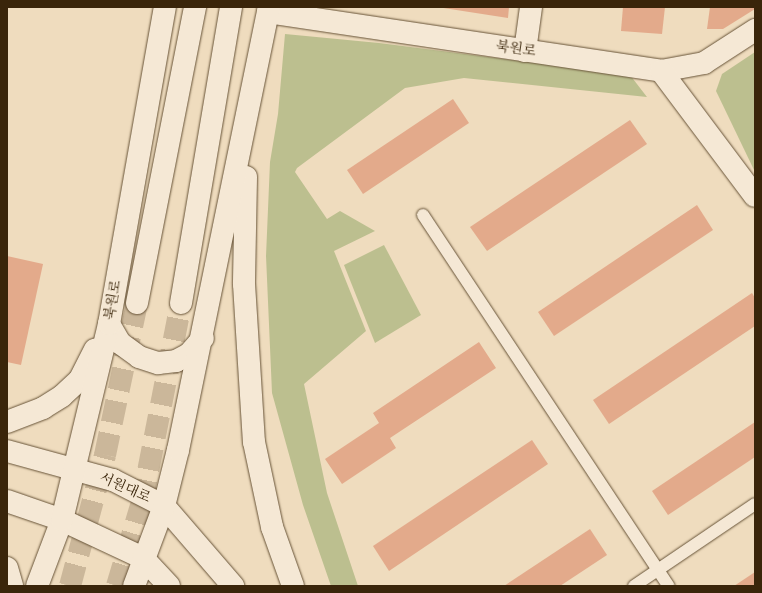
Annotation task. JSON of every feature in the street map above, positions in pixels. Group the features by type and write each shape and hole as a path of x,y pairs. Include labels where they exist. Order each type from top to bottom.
{"street":[{"name":"북원로","path":"37,586 62,520 109,324 165,7"},
{"name":"북원로","path":"137,303 195,7"},
{"path":"182,303 231,7"},
{"path":"526,50 531,7"},
{"name":"북원로","path":"134,586 143,558 164,506 203,338 269,10 661,71 704,63 755,30"},
{"path":"661,71 755,196"},
{"path":"248,120 244,284 254,442 272,527 293,586"},
{"path":"109,324 120,342 139,357 158,363 176,361 189,354 203,338"},
{"path":"7,422 50,404 80,379 109,324"},
{"name":"서원대로","path":"7,451 74,468 113,480 164,506 233,586"},
{"path":"7,501 62,520 143,558 169,586"},
{"path":"7,568 12,586"}],"lane":[{"path":"424,215 669,586"},
{"path":"634,586 755,504"}],"green space":[{"path":"285,34 379,43 630,75 647,97 464,78 405,88 297,168 295,172 327,219 340,211 375,231 334,251 366,331 304,384 327,493 358,586 331,586 303,505 272,393 266,256 270,162 278,114"},
{"path":"755,52 755,172 716,91 722,74"},
{"path":"384,245 421,315 375,343 344,265"}],"building":[{"path":"437,7 509,7 508,18"},
{"path":"623,7 665,7 662,34 621,31"},
{"path":"710,7 755,7 755,9 723,29 707,29"},
{"path":"453,99 469,123 363,194 347,170"},
{"path":"630,120 647,144 487,251 470,227"},
{"path":"697,205 713,230 554,336 538,312"},
{"path":"7,256 43,264 21,365 7,362"},
{"path":"752,293 755,298 755,326 609,424 593,400"},
{"path":"479,342 496,368 390,438 396,448 342,484 325,459 379,423 373,413"},
{"path":"755,422 755,457 668,515 652,491"},
{"path":"532,440 548,464 389,571 373,546"},
{"path":"590,529 607,555 560,586 504,586"},
{"path":"755,572 755,586 734,586"}],"tunnel":[{"path":"70,586 105,455 137,303"},
{"path":"117,586 142,502 181,303"}]}
